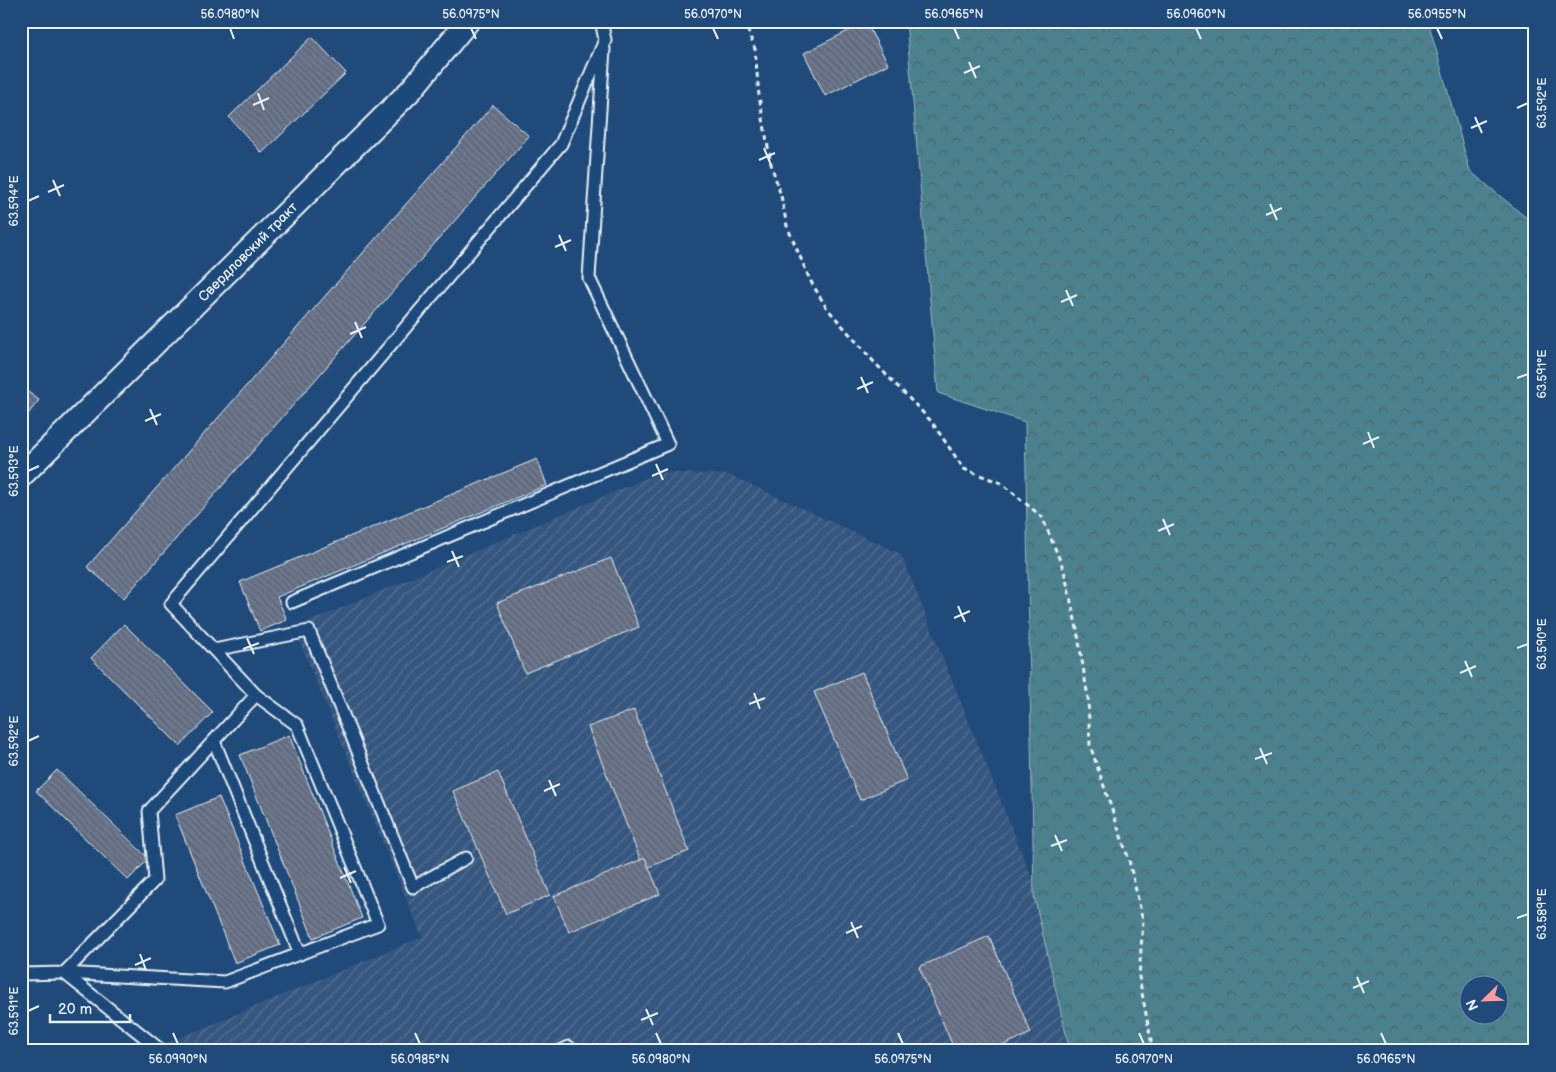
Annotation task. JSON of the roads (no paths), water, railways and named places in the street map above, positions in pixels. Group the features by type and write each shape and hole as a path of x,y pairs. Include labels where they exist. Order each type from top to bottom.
{"street":[{"name":"Свердловский тракт","path":"21,476 411,90 468,21"}],"lane":[{"path":"292,602 668,444 589,278 605,40 601,21"},
{"path":"21,974 64,973 225,982 378,924 297,726 256,695 172,604 561,144 605,40"},
{"path":"214,650 309,631 413,887 466,858"},
{"path":"64,973 155,880 149,811 256,695"},
{"path":"214,741 300,954"},
{"path":"64,973 162,1051"},
{"path":"561,1051 569,1047 570,1051"}]}
